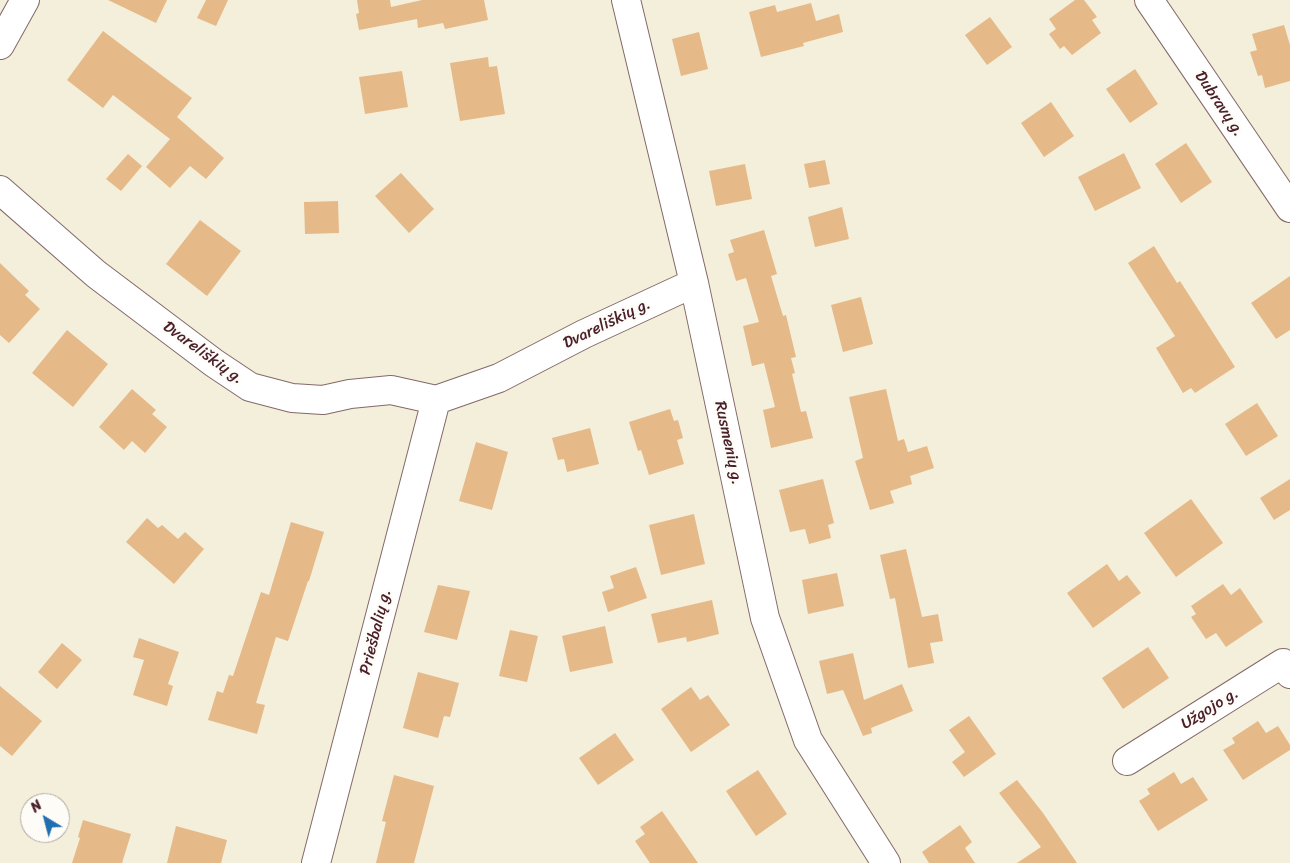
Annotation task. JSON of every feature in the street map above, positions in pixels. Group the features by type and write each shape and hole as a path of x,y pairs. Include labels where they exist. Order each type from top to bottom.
{"street":[{"path":"0,45 25,0"},
{"name":"Rusmenių g.","path":"626,0 694,283 765,618 808,740 886,863"},
{"name":"Dubravų g.","path":"1149,0 1290,208"},
{"name":"Dvareliškių g.","path":"0,190 96,274 214,364 250,387 292,398 322,400 350,394 391,390 436,400 499,378 584,334 694,283"},
{"name":"Priešbalių g.","path":"316,863 436,400"},
{"name":"Užgojo g.","path":"1127,761 1283,663 1290,674"}],"building":[{"path":"108,0 167,0 156,23"},
{"path":"206,0 228,0 216,26 197,18"},
{"path":"357,0 390,0 391,7 422,0 484,0 488,20 445,29 443,23 418,28 417,19 359,30 356,14 359,13"},
{"path":"1075,0 1084,0 1097,17 1092,20 1101,33 1072,55 1064,46 1060,49 1049,34 1056,29 1049,19"},
{"path":"811,3 816,21 839,14 843,32 803,43 804,46 761,57 749,12 775,5 777,12"},
{"path":"990,17 1012,47 987,65 965,35"},
{"path":"1284,25 1290,45 1290,81 1265,88 1262,75 1258,76 1250,52 1257,50 1252,34"},
{"path":"103,31 192,98 177,117 224,158 206,179 190,166 170,188 146,167 170,139 113,95 103,108 67,80"},
{"path":"699,32 708,69 681,76 672,39"},
{"path":"488,57 489,67 497,66 505,114 460,121 450,63"},
{"path":"1135,69 1158,104 1130,123 1106,89"},
{"path":"402,71 408,107 365,114 359,77"},
{"path":"1051,102 1074,136 1044,157 1021,123"},
{"path":"1186,143 1212,182 1181,203 1155,164"},
{"path":"1124,153 1141,188 1095,211 1078,177"},
{"path":"128,154 142,166 121,191 106,179"},
{"path":"825,160 830,184 809,188 804,164"},
{"path":"745,164 752,199 716,206 709,171"},
{"path":"401,173 434,209 409,233 375,196"},
{"path":"338,201 339,233 305,234 304,202"},
{"path":"842,207 849,239 815,247 808,217"},
{"path":"200,220 241,251 207,296 166,264"},
{"path":"764,230 777,274 771,276 783,316 786,315 796,357 791,358 795,373 792,374 801,412 806,411 813,438 771,448 763,410 775,407 764,363 752,366 743,326 759,322 746,278 736,281 728,254 734,252 730,240"},
{"path":"1154,246 1177,283 1180,281 1235,367 1195,393 1191,388 1183,393 1156,348 1175,336 1128,263"},
{"path":"0,263 29,291 25,295 40,309 9,343 0,335"},
{"path":"1290,276 1290,330 1276,339 1251,303"},
{"path":"861,297 873,344 843,352 831,305"},
{"path":"67,330 108,364 73,407 32,373"},
{"path":"132,389 156,410 152,414 167,427 145,453 132,441 124,450 99,427"},
{"path":"886,389 898,441 904,439 908,452 927,446 934,468 910,476 912,484 890,491 894,503 870,510 855,461 863,458 849,397"},
{"path":"1257,403 1278,436 1246,456 1225,424"},
{"path":"670,409 674,421 678,420 683,438 677,440 684,464 649,475 641,450 638,451 629,422"},
{"path":"590,428 599,464 567,472 564,459 558,460 552,438"},
{"path":"476,442 508,452 492,510 459,501"},
{"path":"823,479 834,523 828,525 831,538 809,544 805,529 790,532 779,490"},
{"path":"1290,479 1290,510 1274,520 1260,498"},
{"path":"1191,499 1223,543 1176,577 1144,533"},
{"path":"694,514 705,564 661,575 649,525"},
{"path":"147,518 158,528 162,525 178,539 185,532 204,549 174,584 126,542"},
{"path":"291,522 324,532 288,641 276,637 256,703 265,705 257,734 208,720 217,691 223,693 229,675 233,676 261,592 269,595"},
{"path":"906,549 922,617 938,614 943,641 930,643 934,663 908,668 895,598 890,599 880,555"},
{"path":"1107,564 1119,581 1127,575 1141,593 1093,628 1067,593"},
{"path":"636,567 647,598 608,612 602,592 614,588 610,576"},
{"path":"837,573 844,606 808,614 802,580"},
{"path":"1223,584 1231,595 1240,588 1263,622 1226,647 1216,633 1206,639 1191,617 1196,614 1191,606"},
{"path":"438,585 470,591 457,640 424,632"},
{"path":"712,600 719,634 687,642 686,637 658,643 651,614"},
{"path":"605,626 613,663 570,672 562,636"},
{"path":"510,630 538,636 527,682 499,676"},
{"path":"139,638 179,652 168,684 173,686 167,706 133,695 144,660 133,657"},
{"path":"62,643 82,660 57,689 38,672"},
{"path":"1148,647 1169,678 1123,709 1102,678"},
{"path":"853,653 864,700 902,684 913,711 871,728 872,733 863,736 843,690 827,694 819,661"},
{"path":"418,672 459,683 450,717 444,716 438,738 403,728"},
{"path":"0,686 42,721 12,756 0,746"},
{"path":"691,687 700,700 708,695 730,725 691,752 661,709"},
{"path":"969,716 996,754 964,777 952,762 965,752 949,730"},
{"path":"1258,721 1266,733 1278,726 1290,745 1290,750 1243,780 1223,750 1235,743 1232,738"},
{"path":"615,733 634,760 598,785 579,758"},
{"path":"758,770 787,814 756,836 726,791"},
{"path":"1174,772 1181,784 1193,777 1208,800 1158,831 1139,801 1150,794 1147,789"},
{"path":"394,775 434,786 414,863 376,863 386,822 382,821"},
{"path":"1017,780 1043,813 1077,863 1017,863 1041,847 999,793"},
{"path":"662,811 698,863 650,863 635,841 645,834 640,827"},
{"path":"83,820 131,834 122,863 72,863 80,838 78,837"},
{"path":"960,825 972,842 965,848 975,863 929,863 922,852"},
{"path":"176,826 227,840 221,863 167,863"}]}
